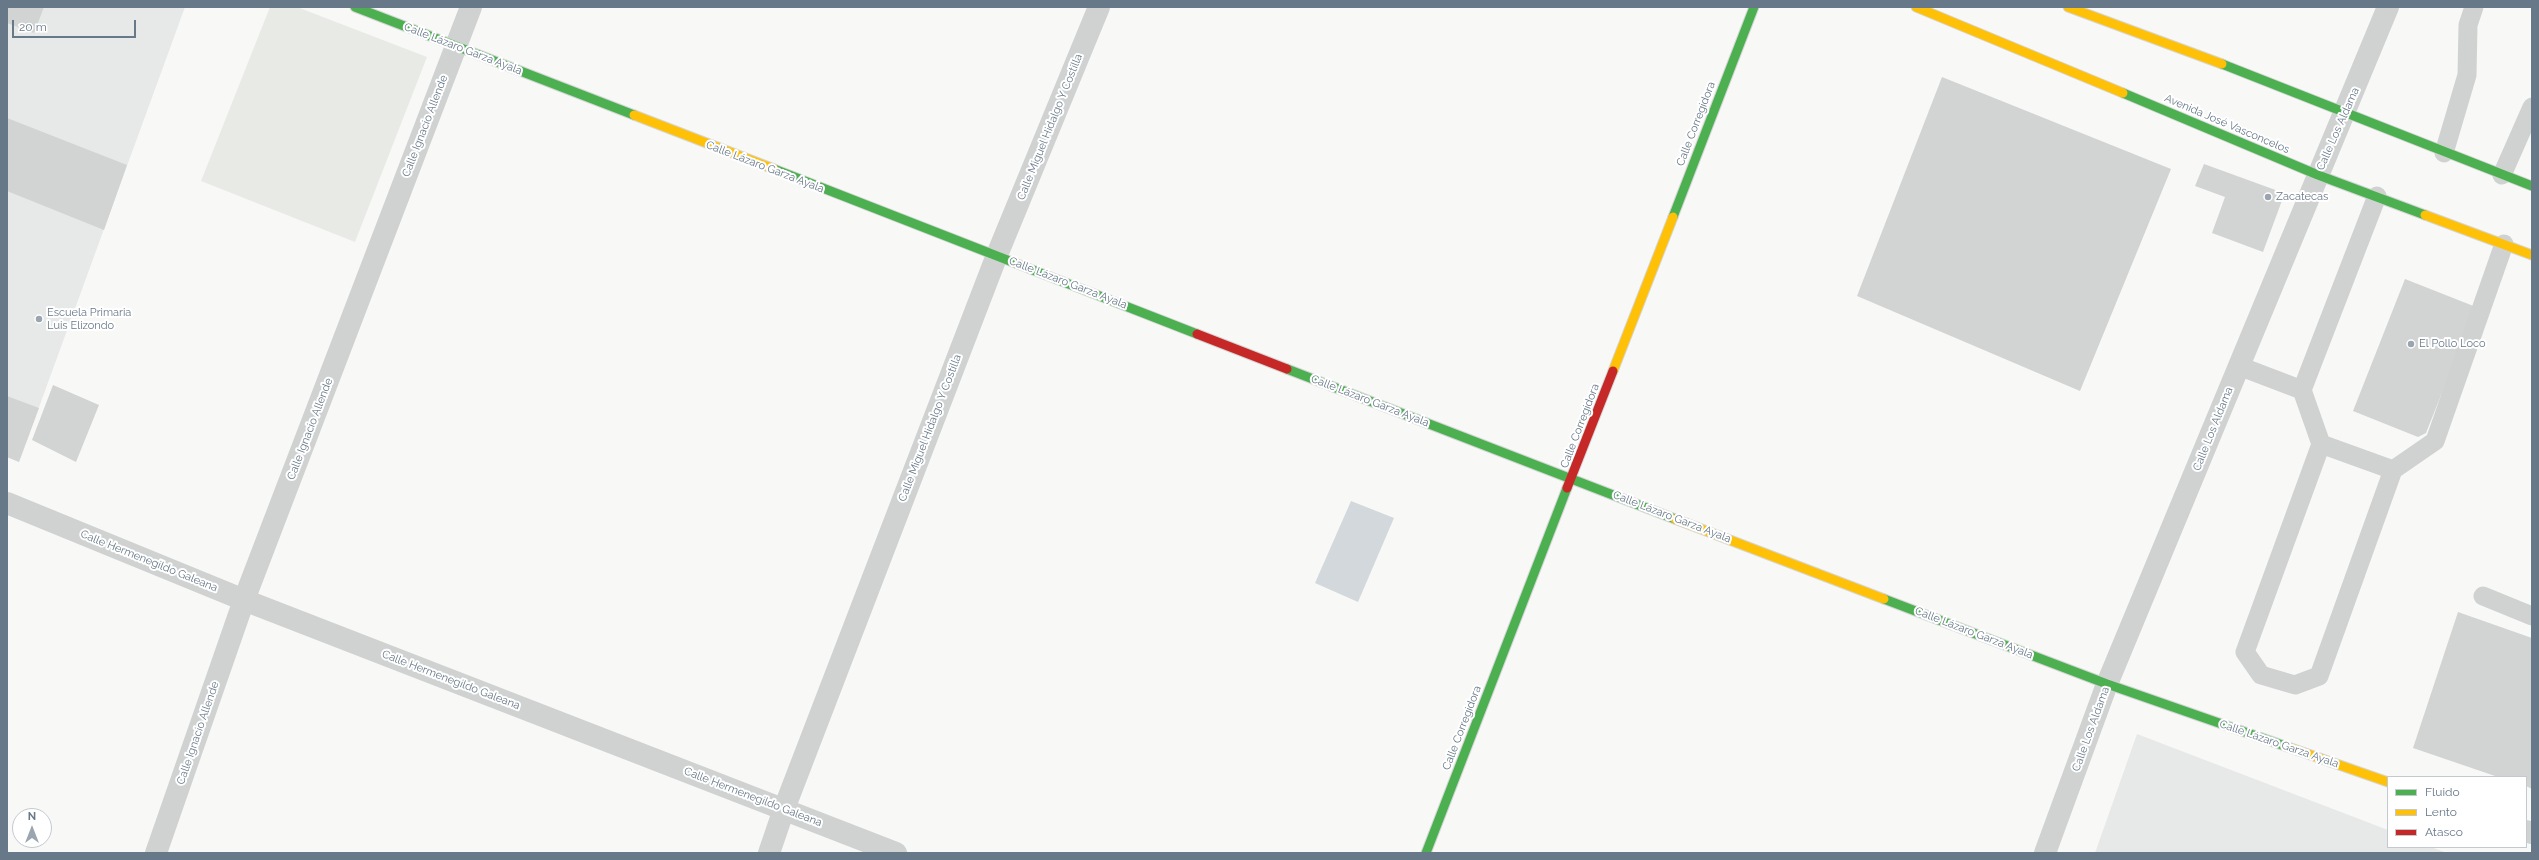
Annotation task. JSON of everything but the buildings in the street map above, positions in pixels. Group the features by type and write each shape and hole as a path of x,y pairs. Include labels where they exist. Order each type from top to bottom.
{"street":[{"name":"Calle Lázaro Garza Ayala","path":"355,7 1572,479 2108,684 2387,782"},
{"name":"Calle Ignacio Allende","path":"156,853 244,600 471,7"},
{"name":"Calle Miguel Hidalgo Y Costilla","path":"769,853 784,809 997,255 1099,7"},
{"name":"Calle Corregidora","path":"1426,853 1754,7"},
{"name":"Avenida José Vasconcelos","path":"1916,7 2318,175 2378,196 2532,255"},
{"path":"2068,7 2346,112 2444,153 2532,186"},
{"name":"Calle Los Aldama","path":"2045,853 2108,684 2318,175 2346,112 2388,7"},
{"name":"Calle Hermenegildo Galeana","path":"7,502 244,600 896,853"}],"lane":[{"path":"2444,153 2468,74 2468,25 2474,7"},
{"path":"2502,174 2532,107"},
{"path":"2378,196 2302,390 2321,444 2245,652 2261,674 2295,686 2318,676 2393,470 2435,441 2504,244"},
{"path":"2239,366 2302,390"},
{"path":"2321,444 2393,470"},
{"path":"2483,596 2532,616"}],"shaded area":[{"name":"Escuela Primaria Luis Elizondo","path":"7,7 185,7 19,462 7,457"},
{"path":"270,7 297,7 427,57 355,242 201,181"},
{"path":"1351,501 1394,518 1358,602 1315,583"},
{"path":"2137,734 2387,830 2387,848 2434,848 2447,853 2095,853"}],"traffic: fast":[{"path":"355,7 634,115"},
{"path":"1673,217 1754,7"},
{"path":"2222,64 2532,186"},
{"path":"2123,93 2318,175 2425,215"},
{"path":"774,169 1197,334"},
{"path":"1287,369 1675,519"},
{"path":"1426,853 1567,488"},
{"path":"1884,599 2107,684 2285,746"}],"traffic: slow":[{"path":"1916,7 2123,93"},
{"path":"2068,7 2222,64"},
{"path":"634,115 774,169"},
{"path":"2425,215 2532,255"},
{"path":"1613,371 1673,217"},
{"path":"1675,519 1884,599"},
{"path":"2285,746 2387,782"}],"traffic: jam":[{"path":"1197,334 1287,369"},
{"path":"1567,488 1613,371"}],"place":[{"name":"Zacatecas","path":"2268,197"},
{"name":"Escuela Primaria Luis Elizondo","path":"39,319"},
{"name":"El Pollo Loco","path":"2411,344"}]}
